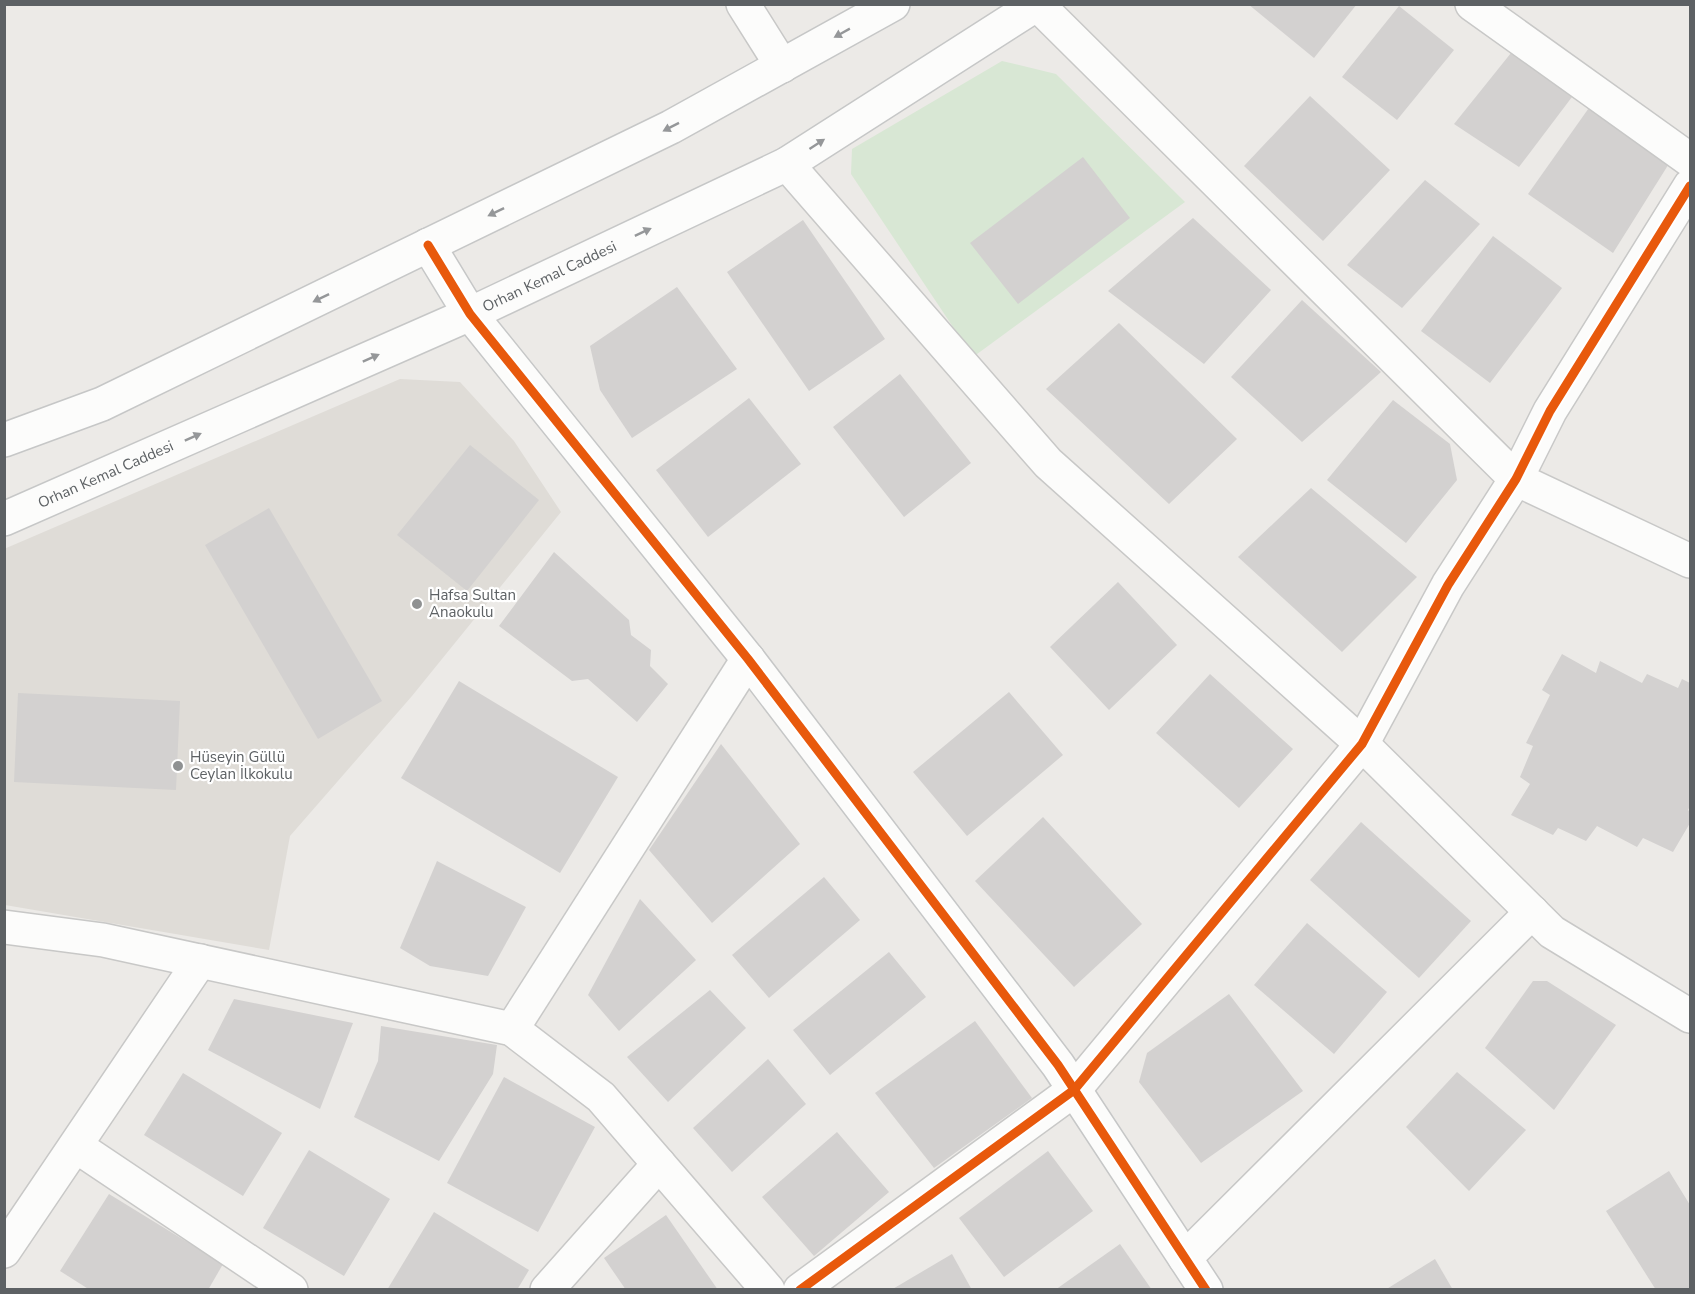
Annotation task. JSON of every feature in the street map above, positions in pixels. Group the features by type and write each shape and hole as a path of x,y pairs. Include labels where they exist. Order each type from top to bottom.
{"street":[{"path":"743,4 782,66"},
{"path":"4,440 102,404 671,127 893,4"},
{"path":"1037,4 1516,479 1690,561"},
{"name":"Orhan Kemal Caddesi","path":"4,519 470,314 787,164 1037,4"},
{"path":"1472,4 1690,160"},
{"path":"787,164 1048,463 1362,744 1552,932 1690,1016"},
{"path":"800,1290 1074,1090 1362,744 1448,585 1516,479 1550,411 1690,186"},
{"path":"428,245 470,314 748,659 1074,1090 1206,1290"},
{"path":"512,1029 748,659"},
{"path":"1185,1258 1532,912"},
{"path":"4,927 103,940 512,1029 601,1097 768,1290"},
{"path":"4,1251 200,961"},
{"path":"76,1146 291,1290"},
{"path":"547,1290 659,1164"}],"shaded area":[{"name":"Hüseyin Güllü Ceylan İlkokulu","path":"400,379 460,382 514,441 561,512 412,696 290,836 269,950 5,905 4,549"}],"green space":[{"path":"1002,61 1056,74 1185,202 973,357 851,174 852,149"}],"building":[{"path":"1248,4 1357,4 1314,58"},
{"path":"1399,6 1454,50 1397,120 1342,77"},
{"path":"1515,48 1575,93 1519,167 1454,124"},
{"path":"1310,96 1390,170 1323,241 1244,166"},
{"path":"1591,105 1670,162 1613,253 1528,194"},
{"path":"1083,157 1130,218 1018,304 970,243"},
{"path":"1425,180 1480,224 1402,308 1347,265"},
{"path":"1193,218 1271,290 1204,364 1108,291"},
{"path":"803,220 885,339 809,391 727,272"},
{"path":"1493,236 1562,288 1490,383 1421,331"},
{"path":"677,287 737,369 632,438 600,390 590,346"},
{"path":"1302,300 1381,372 1302,442 1231,377"},
{"path":"1119,323 1237,439 1169,504 1046,389"},
{"path":"900,374 971,463 904,517 833,427"},
{"path":"749,398 801,464 708,537 656,470"},
{"path":"1393,400 1450,444 1457,480 1406,543 1327,480"},
{"path":"470,445 539,500 467,591 397,535"},
{"path":"1311,488 1417,577 1342,652 1238,557"},
{"path":"269,508 382,701 318,739 205,545"},
{"path":"554,552 629,620 631,635 651,650 650,666 668,684 637,722 588,679 572,681 499,626"},
{"path":"1118,582 1177,645 1109,710 1050,647"},
{"path":"1562,654 1596,673 1600,661 1642,683 1647,674 1678,688 1682,679 1690,683 1690,806 1688,810 1690,823 1673,852 1643,838 1637,847 1597,826 1586,841 1558,828 1553,835 1511,815 1530,784 1520,777 1533,746 1526,743 1550,695 1542,690"},
{"path":"1210,674 1293,749 1239,808 1156,733"},
{"path":"459,681 618,777 560,873 401,778"},
{"path":"1009,692 1063,755 967,836 913,772"},
{"path":"18,693 180,701 176,790 14,782"},
{"path":"721,744 800,844 712,923 649,850"},
{"path":"1043,817 1142,924 1074,987 975,881"},
{"path":"1361,822 1471,921 1419,978 1310,880"},
{"path":"437,861 526,907 488,976 430,966 400,948"},
{"path":"824,877 860,920 769,998 732,955"},
{"path":"640,899 696,960 619,1031 588,995"},
{"path":"1307,923 1387,992 1334,1054 1254,985"},
{"path":"889,952 926,997 830,1075 793,1030"},
{"path":"1533,981 1547,981 1616,1025 1554,1110 1485,1048"},
{"path":"710,990 746,1028 668,1102 627,1057"},
{"path":"1229,994 1303,1091 1201,1163 1139,1082 1147,1053"},
{"path":"234,999 353,1023 320,1109 208,1050"},
{"path":"975,1021 1032,1098 934,1168 875,1093"},
{"path":"381,1026 497,1045 493,1074 439,1161 354,1117 378,1061"},
{"path":"768,1059 806,1104 732,1172 693,1128"},
{"path":"1457,1072 1526,1130 1469,1191 1406,1127"},
{"path":"183,1073 282,1133 243,1196 144,1135"},
{"path":"504,1077 595,1127 538,1232 447,1183"},
{"path":"837,1132 889,1192 814,1256 762,1197"},
{"path":"309,1150 390,1199 344,1276 263,1228"},
{"path":"1048,1151 1093,1211 1004,1277 959,1218"},
{"path":"1669,1171 1690,1205 1690,1290 1656,1290 1606,1211"},
{"path":"109,1194 223,1264 208,1290 90,1290 60,1271"},
{"path":"434,1212 529,1270 517,1290 387,1290"},
{"path":"666,1215 718,1290 626,1290 604,1258"},
{"path":"1120,1244 1152,1290 1055,1290"},
{"path":"952,1254 972,1290 891,1290"},
{"path":"1435,1259 1453,1290 1385,1290"}],"cycle path":[{"path":"800,1290 1074,1090 1362,744 1448,585 1516,479 1550,411 1690,186"},
{"path":"428,245 470,314 748,659 1058,1065 1206,1290"}],"place":[{"name":"Hafsa Sultan Anaokulu","path":"417,604"},
{"name":"Hüseyin Güllü Ceylan İlkokulu","path":"178,766"}]}
